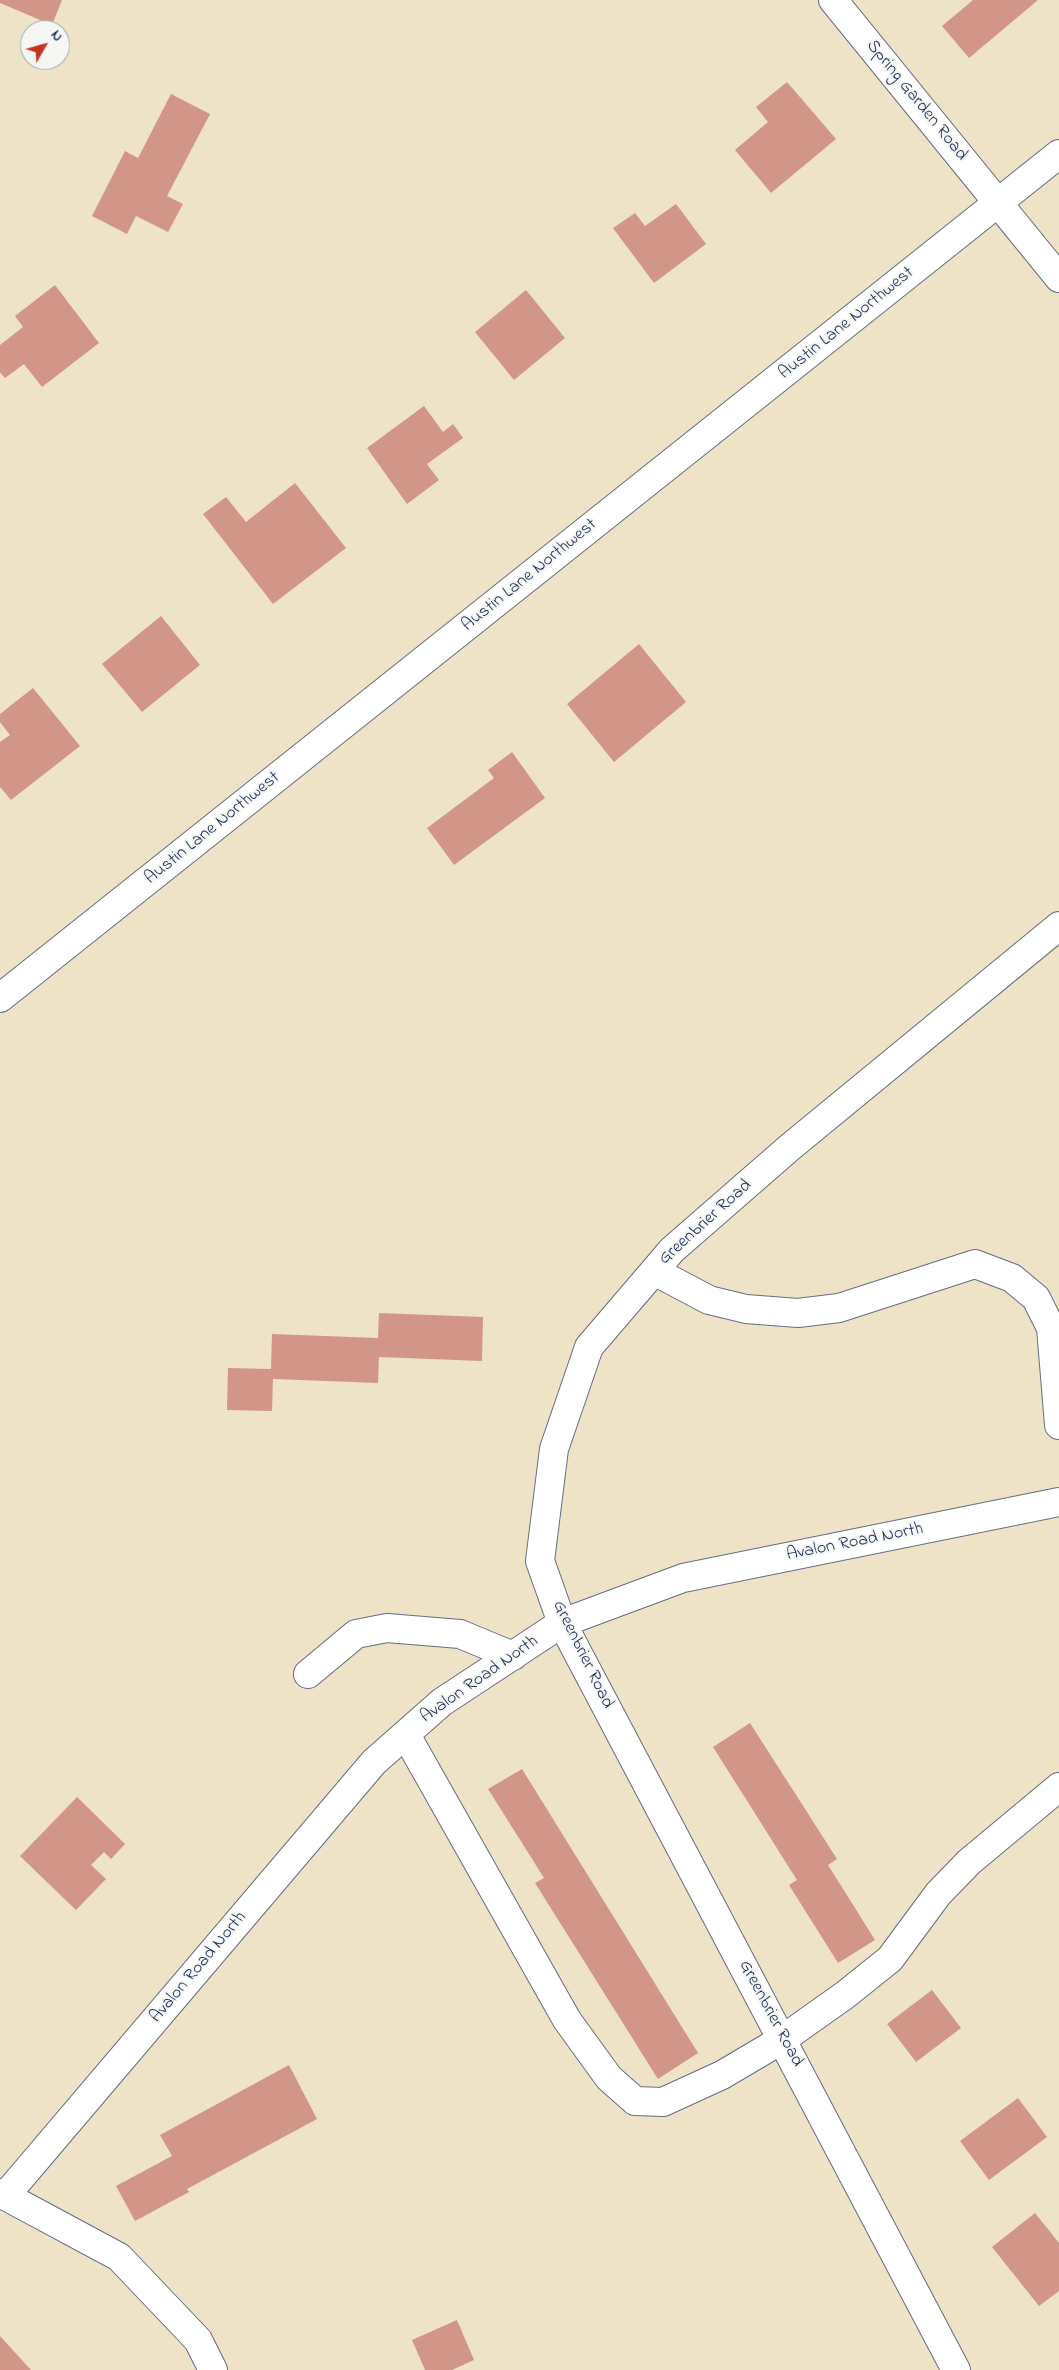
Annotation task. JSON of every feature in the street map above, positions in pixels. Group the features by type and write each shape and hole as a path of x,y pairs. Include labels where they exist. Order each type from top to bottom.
{"street":[{"name":"Spring Garden Road","path":"833,0 1000,202 1059,278"},
{"name":"Austin Lane Northwest","path":"0,998 1059,154"},
{"name":"Greenbrier Road","path":"956,2370 562,1623 540,1561 554,1450 589,1347 672,1250 789,1148 1059,926"},
{"path":"654,1271 709,1300 746,1309 798,1313 839,1308 975,1264 1012,1278 1036,1298 1051,1328 1059,1425"},
{"name":"Avalon Road North","path":"3,2194 374,1762 442,1702 562,1623 683,1578 1059,1502"},
{"path":"308,1674 356,1634 387,1628 460,1634 513,1656"},
{"path":"406,1735 567,2020 609,2078 635,2101 662,2102 722,2075 783,2039 845,1995 890,1959 938,1894 969,1862 1059,1787"},
{"path":"3,2194 119,2257 198,2340 213,2370"}],"building":[{"path":"0,0 62,0 54,20 40,20 0,3"},
{"path":"973,0 1038,0 969,58 942,26"},
{"path":"787,82 836,139 771,193 735,150 768,122 756,107"},
{"path":"171,94 210,114 167,196 183,204 168,232 136,216 127,234 92,216 125,151 138,158"},
{"path":"676,204 706,244 654,283 613,228 635,213 645,226"},
{"path":"55,285 99,343 42,387 24,364 5,378 0,372 0,345 23,327 15,316"},
{"path":"526,290 565,338 514,380 475,332"},
{"path":"424,406 443,432 453,424 463,438 427,464 439,480 407,504 367,448"},
{"path":"295,483 346,548 273,604 203,514 226,497 246,522"},
{"path":"161,616 200,665 142,712 102,664"},
{"path":"639,644 686,702 614,762 567,704"},
{"path":"33,688 80,746 11,800 0,787 0,742 10,735 0,722 0,714"},
{"path":"512,752 545,798 454,865 427,828 494,778 488,770"},
{"path":"379,1313 483,1317 482,1361 379,1357 378,1383 273,1379 272,1411 227,1410 228,1368 271,1369 272,1334 378,1338"},
{"path":"750,1723 837,1859 828,1865 875,1940 838,1963 789,1885 797,1880 713,1747"},
{"path":"522,1769 698,2053 658,2079 535,1883 544,1878 488,1789"},
{"path":"77,1797 125,1844 111,1859 104,1852 91,1865 106,1879 76,1910 20,1856"},
{"path":"932,1990 961,2028 916,2062 887,2024"},
{"path":"289,2065 317,2119 187,2189 189,2192 135,2221 116,2186 172,2156 160,2135"},
{"path":"1018,2098 1047,2137 989,2180 960,2141"},
{"path":"1035,2213 1059,2243 1059,2291 1039,2306 992,2247"},
{"path":"457,2320 474,2360 452,2370 425,2370 412,2340"},
{"path":"0,2336 31,2370 0,2370"}]}
